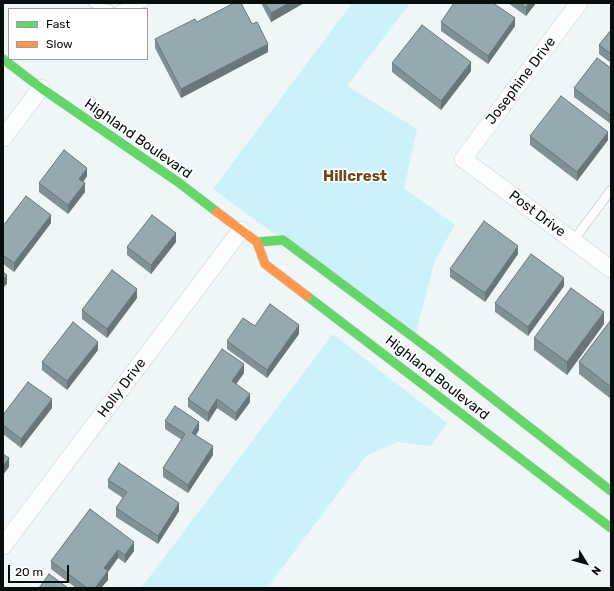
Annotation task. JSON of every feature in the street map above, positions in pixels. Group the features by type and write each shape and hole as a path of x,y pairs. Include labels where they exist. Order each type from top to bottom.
{"main road":[{"name":"Highland Boulevard","path":"3,59 41,88 178,182 257,242 265,264 611,528"},
{"name":"Highland Boulevard","path":"257,242 283,240 436,354 611,491"}],"street":[{"name":"Josephine Drive","path":"463,159 579,3"},
{"path":"3,138 41,88"},
{"name":"Post Drive","path":"463,159 611,269"},
{"name":"Holly Drive","path":"3,546 241,230"}],"lane":[{"path":"93,3 102,8"},
{"path":"124,8 144,3"},
{"path":"573,241 611,190"}],"shaded area":[{"path":"352,3 410,3 347,86 417,129 404,188 455,225 435,260 415,336 213,189"},
{"path":"333,334 447,423 431,446 397,442 366,456 267,588 141,588"}],"building":[{"path":"234,3 241,3 252,24 257,22 268,44 181,89 155,39 195,19 197,22"},
{"path":"265,3 289,3 271,13"},
{"path":"454,3 493,3 515,18 488,56 441,22"},
{"path":"520,3 529,3 526,8"},
{"path":"422,25 471,62 441,101 392,63"},
{"path":"611,30 611,54 599,45"},
{"path":"597,58 611,68 611,116 574,88"},
{"path":"561,96 608,132 577,172 530,136"},
{"path":"64,150 87,168 79,179 85,183 68,205 39,183"},
{"path":"26,196 51,215 14,263 3,255 3,226"},
{"path":"152,215 176,233 151,265 127,247"},
{"path":"484,221 518,246 485,293 450,269"},
{"path":"531,254 564,278 528,327 495,303"},
{"path":"112,270 137,289 107,329 82,310"},
{"path":"3,272 7,275 3,280"},
{"path":"571,288 604,312 567,362 534,338"},
{"path":"270,304 299,325 267,370 227,341 243,318 255,326"},
{"path":"611,320 611,387 579,362"},
{"path":"73,322 98,342 67,381 42,362"},
{"path":"222,349 244,364 232,381 250,394 236,413 217,399 208,413 188,399"},
{"path":"28,382 52,399 21,439 3,425 3,415"},
{"path":"175,406 199,422 192,433 213,446 188,485 163,468 185,434 165,421"},
{"path":"3,454 9,458 3,466"},
{"path":"119,463 179,503 158,536 116,508 127,492 108,480"},
{"path":"90,509 134,542 125,555 118,550 104,568 108,571 95,588 87,588 51,561"},
{"path":"49,574 68,588 39,588"}],"traffic: fast":[{"path":"3,59 41,88 178,182 217,212"},
{"path":"257,242 283,240 436,354 611,491"},
{"path":"307,296 611,528"}],"traffic: slow":[{"path":"217,212 257,242 265,264 307,296"}],"district":[{"name":"Hillcrest","path":"355,177"}]}
